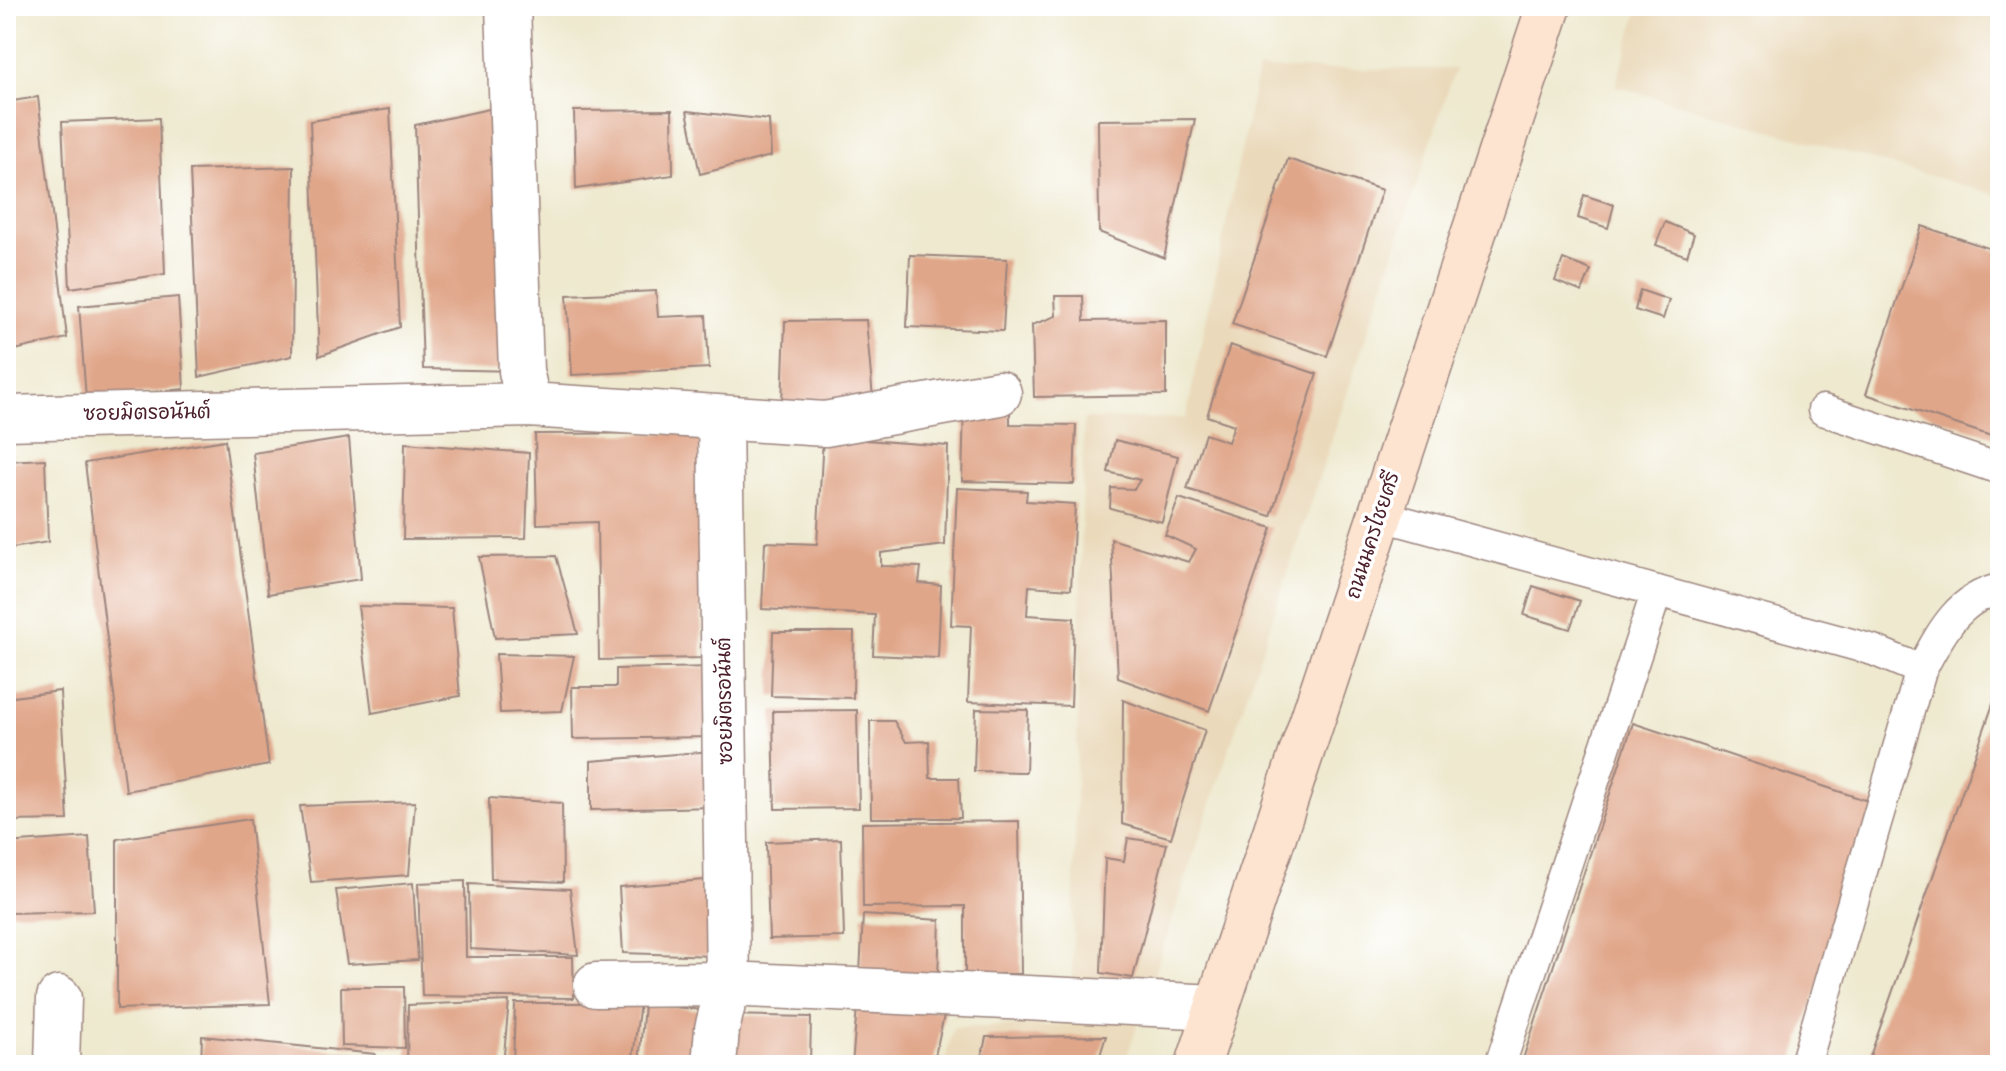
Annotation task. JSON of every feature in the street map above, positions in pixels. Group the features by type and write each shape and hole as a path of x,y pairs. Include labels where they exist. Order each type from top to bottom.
{"main road":[{"name":"ถนนนครไชยศรี","path":"1198,1065 1549,6"}],"street":[{"path":"508,6 521,371 529,405"},
{"name":"ซอยมิตรอนันต์","path":"6,418 529,405 825,424 999,393"},
{"name":"ซอยมิตรอนันต์","path":"714,1065 717,1029 728,984 720,418"},
{"path":"596,985 728,984 1217,1007"},
{"path":"57,1065 59,998"}],"lane":[{"path":"1823,410 2000,469"},
{"path":"1379,515 1873,650 1921,670"},
{"path":"1805,1065 1921,670 1949,618 1986,592 2000,589"},
{"path":"1500,1065 1657,591"}],"shaded area":[{"path":"1640,6 2000,6 2000,196 1615,86"},
{"path":"1258,69 1455,69 1124,1065 944,1065 953,1028 1071,1025 1084,419 1186,418"}],"building":[{"path":"38,97 67,338 6,352 6,102"},
{"path":"512,104 521,371 423,369 415,125"},
{"path":"390,109 400,327 319,356 310,121"},
{"path":"672,110 673,175 576,189 574,111"},
{"path":"687,111 769,120 771,156 700,174"},
{"path":"159,118 165,274 70,288 62,122"},
{"path":"1195,119 1164,258 1099,232 1098,120"},
{"path":"1288,159 1382,190 1327,356 1232,324"},
{"path":"294,167 292,356 199,377 190,170"},
{"path":"1584,195 1614,205 1608,228 1578,218"},
{"path":"1665,222 1694,234 1687,256 1656,245"},
{"path":"1922,226 2000,252 2000,439 1866,394"},
{"path":"910,255 1007,259 1003,331 907,327"},
{"path":"1563,259 1591,270 1582,292 1555,281"},
{"path":"1640,290 1669,300 1663,319 1635,310"},
{"path":"656,291 658,317 706,315 709,368 572,375 567,295"},
{"path":"1055,296 1083,296 1084,321 1166,320 1166,395 1034,397 1032,325 1056,316"},
{"path":"178,297 184,389 86,399 79,306"},
{"path":"866,320 873,399 782,405 785,321"},
{"path":"1230,345 1317,374 1271,516 1187,489 1205,434 1228,442 1234,425 1207,416"},
{"path":"964,405 1010,405 1010,424 1076,425 1074,484 962,481"},
{"path":"700,433 702,658 599,660 597,522 537,524 535,434"},
{"path":"823,437 948,446 945,545 881,553 881,566 921,567 919,583 941,585 938,658 873,655 875,615 762,609 765,542 817,544"},
{"path":"349,438 361,579 268,594 253,453"},
{"path":"225,440 269,765 126,791 85,463"},
{"path":"1115,440 1178,456 1162,522 1110,508 1111,488 1134,489 1140,480 1108,472"},
{"path":"405,443 529,453 526,538 403,539"},
{"path":"45,459 48,542 6,549 6,461"},
{"path":"957,488 1027,491 1026,501 1075,504 1071,589 1029,586 1027,615 1074,618 1071,706 968,702 971,626 951,625"},
{"path":"1179,498 1272,528 1209,711 1118,678 1111,539 1189,562 1196,549 1165,535"},
{"path":"556,556 578,634 495,638 479,557"},
{"path":"1533,586 1580,601 1570,629 1524,615"},
{"path":"6,601 12,670 6,670"},
{"path":"358,606 452,608 460,696 372,713"},
{"path":"773,632 854,632 853,698 771,696"},
{"path":"496,654 574,656 562,711 500,713"},
{"path":"713,667 713,737 573,739 572,687 616,687 616,669"},
{"path":"2000,684 2000,1065 1867,1065"},
{"path":"60,691 68,820 6,821 6,698"},
{"path":"1123,700 1205,730 1171,838 1122,824"},
{"path":"976,709 1028,710 1026,772 974,771"},
{"path":"857,710 859,808 775,809 773,711"},
{"path":"870,721 894,721 906,742 929,741 930,778 959,778 961,818 871,818"},
{"path":"1633,723 1877,804 1792,1065 1521,1065"},
{"path":"712,751 714,807 591,810 591,761"},
{"path":"489,798 562,803 563,882 491,879"},
{"path":"415,802 409,875 311,882 300,806"},
{"path":"250,819 270,1004 117,1009 117,839"},
{"path":"1019,821 1021,974 965,974 965,906 863,907 862,823"},
{"path":"89,837 94,911 6,913 6,843"},
{"path":"1128,838 1167,844 1133,978 1101,973 1105,858 1124,861"},
{"path":"841,839 844,937 769,939 766,842"},
{"path":"717,879 716,956 623,953 619,887"},
{"path":"465,881 466,957 573,957 574,998 422,996 418,883"},
{"path":"413,883 418,960 347,964 336,890"},
{"path":"469,884 570,889 578,955 470,949"},
{"path":"863,915 940,920 938,978 860,973"},
{"path":"341,987 404,987 405,1048 342,1046"},
{"path":"509,1001 503,1065 407,1065 408,1005"},
{"path":"515,1003 640,1003 632,1065 513,1065"},
{"path":"644,1004 712,1011 705,1065 639,1065"},
{"path":"857,1007 945,1011 933,1065 852,1065"},
{"path":"725,1015 811,1017 810,1065 724,1065"},
{"path":"202,1036 375,1054 374,1065 201,1065"},
{"path":"1106,1036 1097,1065 980,1065 986,1037"}]}
